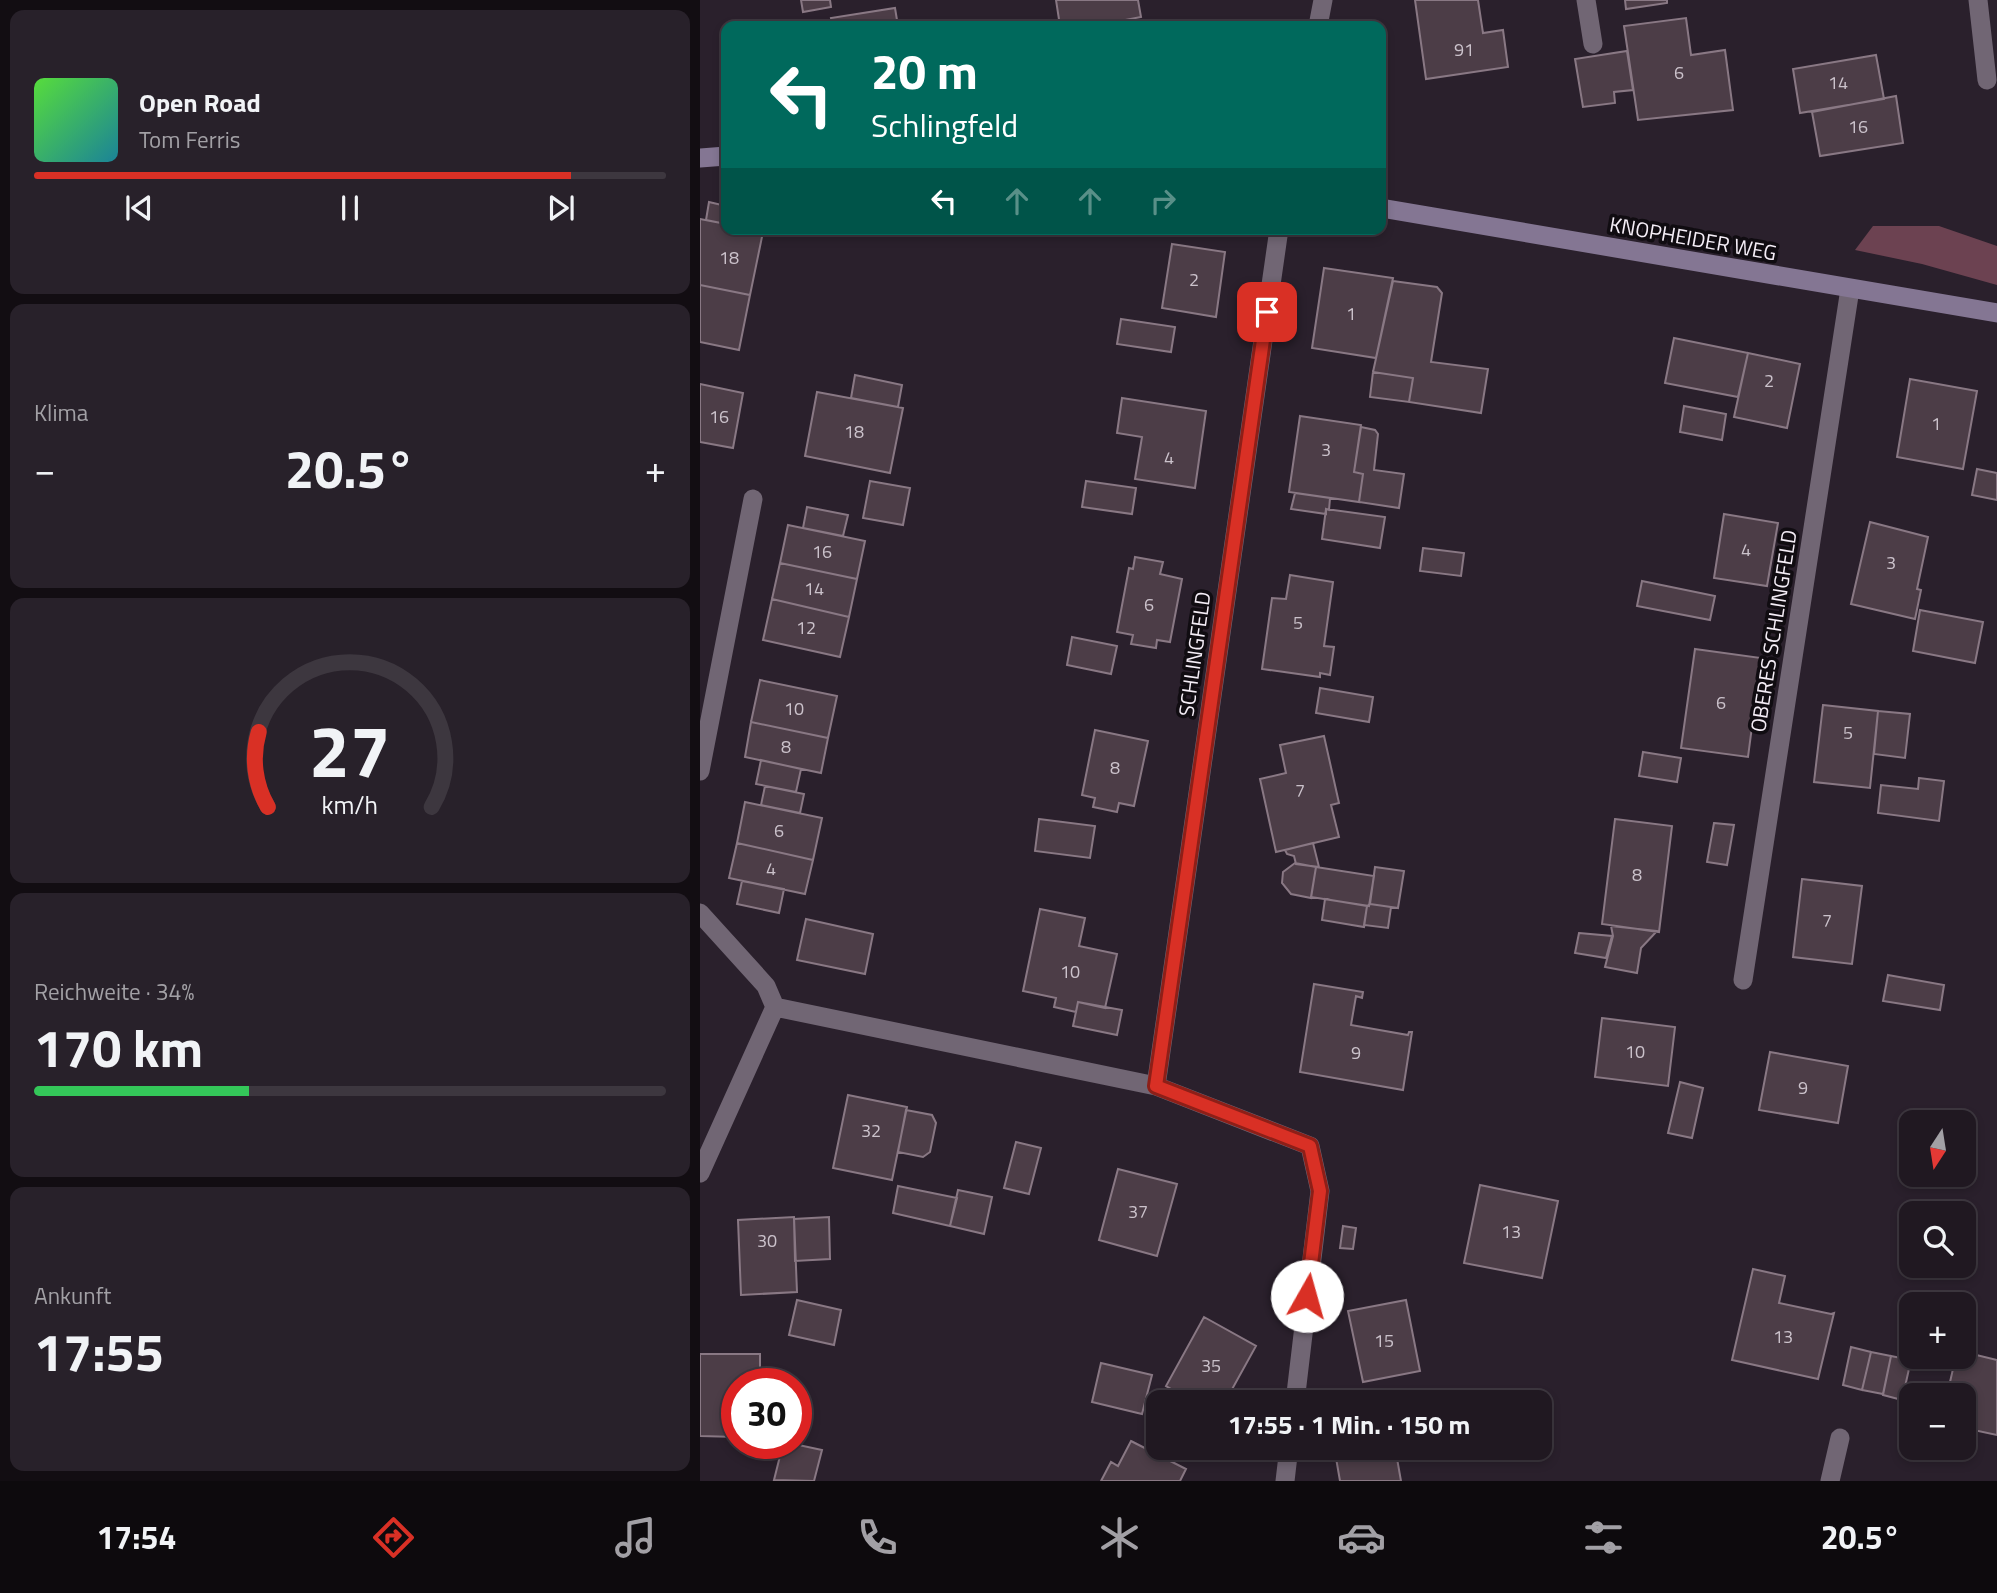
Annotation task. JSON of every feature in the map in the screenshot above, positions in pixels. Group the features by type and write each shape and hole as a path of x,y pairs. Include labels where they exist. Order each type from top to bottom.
{"main road":[{"path":"700,158 721,156"},
{"name":"KNOPHEIDER WEG","path":"1386,209 1997,313"}],"street":[{"path":"1319,21 1323,0"},
{"path":"1586,0 1593,44"},
{"path":"1978,0 1987,80"},
{"name":"SCHLINGFELD","path":"1156,1086 1278,235"},
{"name":"OBERES SCHLINGFELD","path":"1743,980 1850,289"},
{"path":"700,771 754,499"},
{"path":"700,913 766,986 775,1007 700,1173"},
{"path":"775,1007 1156,1086 1310,1146 1320,1191 1296,1390"},
{"path":"1830,1481 1840,1438"},
{"path":"1285,1481 1287,1460"}],"shaded area":[{"path":"1873,226 1939,226 1997,246 1997,285 1922,264 1855,250"}],"building":[{"path":"801,0 830,0 831,7 803,12"},
{"path":"1056,0 1138,0 1141,17 1120,21 1059,21"},
{"path":"1415,0 1478,0 1483,33 1503,30 1508,67 1426,79"},
{"path":"1625,0 1667,0 1667,3 1626,9"},
{"path":"895,8 897,21 832,21 831,18"},
{"path":"1686,18 1691,55 1725,50 1733,110 1638,120 1624,26"},
{"path":"1627,51 1633,90 1614,92 1615,103 1583,107 1575,59"},
{"path":"1876,55 1884,99 1800,113 1793,69"},
{"path":"1896,96 1903,143 1820,156 1812,112"},
{"path":"709,202 721,205 721,223 706,220"},
{"path":"700,219 721,223 721,235 762,235 750,295 700,285"},
{"path":"1172,244 1225,252 1216,317 1162,308"},
{"path":"1324,268 1393,278 1376,358 1312,348"},
{"path":"1393,281 1437,287 1442,293 1431,362 1488,369 1481,413 1409,402 1413,378 1373,372"},
{"path":"700,285 750,295 739,350 700,342"},
{"path":"1121,319 1175,327 1171,352 1117,344"},
{"path":"1674,338 1748,353 1738,397 1665,383"},
{"path":"1748,353 1800,364 1787,428 1734,417"},
{"path":"1373,372 1413,378 1409,402 1370,397"},
{"path":"855,375 902,385 898,407 851,398"},
{"path":"1910,379 1977,391 1963,469 1897,457"},
{"path":"700,384 743,393 733,448 700,442"},
{"path":"817,392 903,408 890,473 805,456"},
{"path":"1122,398 1206,411 1195,488 1135,479 1142,437 1117,433"},
{"path":"1684,406 1726,414 1722,440 1680,432"},
{"path":"1300,416 1361,425 1354,472 1363,474 1359,502 1289,492"},
{"path":"1361,427 1375,430 1378,434 1374,470 1404,474 1399,508 1359,502 1363,474 1354,472"},
{"path":"1977,469 1997,473 1997,500 1972,495"},
{"path":"870,481 910,488 903,525 863,518"},
{"path":"1086,481 1136,488 1132,514 1082,507"},
{"path":"1295,493 1330,498 1329,510 1326,509 1326,514 1291,509"},
{"path":"807,507 848,515 843,536 803,528"},
{"path":"1326,509 1385,517 1380,548 1322,539"},
{"path":"1724,514 1778,523 1767,586 1714,578"},
{"path":"1870,522 1928,537 1917,589 1921,590 1915,619 1851,604"},
{"path":"788,525 865,541 857,579 780,563"},
{"path":"1423,548 1464,553 1461,576 1420,571"},
{"path":"1135,557 1163,562 1160,574 1182,579 1170,642 1157,640 1156,648 1131,644 1133,635 1117,632 1129,568 1133,569"},
{"path":"780,563 857,579 849,617 772,599"},
{"path":"1290,575 1333,582 1324,646 1334,647 1330,675 1320,673 1320,677 1262,669 1272,598 1286,599"},
{"path":"1642,581 1715,596 1710,620 1637,606"},
{"path":"772,599 849,617 840,657 763,640"},
{"path":"1920,610 1983,622 1975,663 1913,651"},
{"path":"1072,637 1117,646 1111,674 1067,665"},
{"path":"1695,649 1761,658 1748,757 1681,748"},
{"path":"760,680 837,696 828,738 751,722"},
{"path":"1320,688 1373,697 1369,722 1316,713"},
{"path":"1823,705 1878,711 1870,788 1814,782"},
{"path":"1878,711 1910,714 1905,758 1874,754"},
{"path":"751,722 828,738 821,773 745,757"},
{"path":"1095,730 1148,741 1134,806 1119,803 1117,812 1093,807 1095,798 1082,795"},
{"path":"1324,736 1339,803 1331,805 1339,837 1276,852 1260,779 1286,773 1280,745"},
{"path":"1643,752 1681,758 1677,782 1639,776"},
{"path":"761,760 801,769 796,792 756,784"},
{"path":"1919,778 1944,781 1939,821 1878,813 1881,785 1918,789"},
{"path":"765,786 804,794 800,813 761,805"},
{"path":"745,802 822,818 813,860 737,843"},
{"path":"1039,819 1095,826 1090,858 1035,851"},
{"path":"1615,819 1672,826 1659,932 1602,924"},
{"path":"1714,823 1734,825 1727,865 1707,862"},
{"path":"737,843 813,860 805,894 729,878"},
{"path":"1313,843 1319,867 1296,864 1294,856 1287,854 1285,850"},
{"path":"1295,863 1316,867 1311,898 1291,894 1282,883 1283,872"},
{"path":"1316,867 1374,876 1369,906 1311,897"},
{"path":"1375,867 1404,871 1398,908 1370,904"},
{"path":"1802,879 1862,886 1852,964 1793,957"},
{"path":"742,881 784,889 779,913 737,904"},
{"path":"1325,899 1367,906 1364,927 1322,920"},
{"path":"1370,904 1391,907 1388,928 1364,925 1367,906"},
{"path":"1040,909 1085,918 1079,946 1117,954 1105,1008 1078,1002 1076,1012 1054,1007 1056,998 1023,991"},
{"path":"806,919 873,934 865,974 797,960"},
{"path":"1611,926 1657,931 1641,948 1637,973 1605,967 1613,936"},
{"path":"1579,933 1612,936 1606,958 1575,953"},
{"path":"1888,975 1944,985 1940,1010 1883,1001"},
{"path":"1314,984 1363,992 1362,998 1356,996 1351,1025 1408,1035 1412,1032 1403,1090 1300,1072"},
{"path":"1078,1002 1122,1010 1117,1035 1073,1026"},
{"path":"1602,1018 1675,1027 1668,1086 1595,1077"},
{"path":"1770,1052 1848,1066 1838,1123 1759,1110"},
{"path":"1680,1082 1703,1088 1692,1138 1668,1133"},
{"path":"848,1095 907,1107 892,1180 833,1168"},
{"path":"906,1110 932,1115 936,1123 930,1152 923,1157 898,1152"},
{"path":"1016,1142 1041,1148 1029,1194 1004,1188"},
{"path":"1118,1169 1177,1184 1157,1256 1099,1240"},
{"path":"1480,1185 1558,1201 1542,1278 1464,1263"},
{"path":"898,1186 957,1198 950,1226 893,1213"},
{"path":"958,1190 992,1197 984,1234 950,1226"},
{"path":"794,1217 797,1292 741,1295 738,1220"},
{"path":"829,1217 830,1259 795,1261 794,1219"},
{"path":"1343,1226 1356,1228 1353,1249 1340,1248"},
{"path":"1753,1269 1785,1276 1779,1303 1834,1313 1818,1379 1732,1360"},
{"path":"797,1300 841,1310 834,1345 789,1335"},
{"path":"1406,1300 1420,1371 1363,1382 1348,1311"},
{"path":"1204,1317 1256,1346 1232,1390 1173,1390 1166,1386"},
{"path":"1851,1347 1871,1352 1862,1390 1843,1385"},
{"path":"1871,1352 1891,1356 1883,1394 1862,1390"},
{"path":"700,1354 760,1354 760,1368 721,1368 721,1437 700,1436"},
{"path":"1976,1355 1997,1360 1997,1435 1976,1431 1976,1383 1950,1383 1953,1369 1976,1369"},
{"path":"1891,1356 1899,1358 1899,1369 1909,1369 1906,1383 1899,1383 1899,1399 1883,1395"},
{"path":"1101,1363 1152,1375 1142,1414 1092,1402"},
{"path":"1131,1441 1146,1449 1146,1460 1168,1460 1186,1469 1180,1481 1101,1481 1111,1462 1118,1466"},
{"path":"812,1448 822,1450 814,1481 774,1480 779,1459 812,1459"},
{"path":"1336,1460 1397,1460 1401,1481 1340,1481"}],"route":[{"path":"1267,312 1156,1086 1310,1146 1320,1191 1307,1296"}]}
